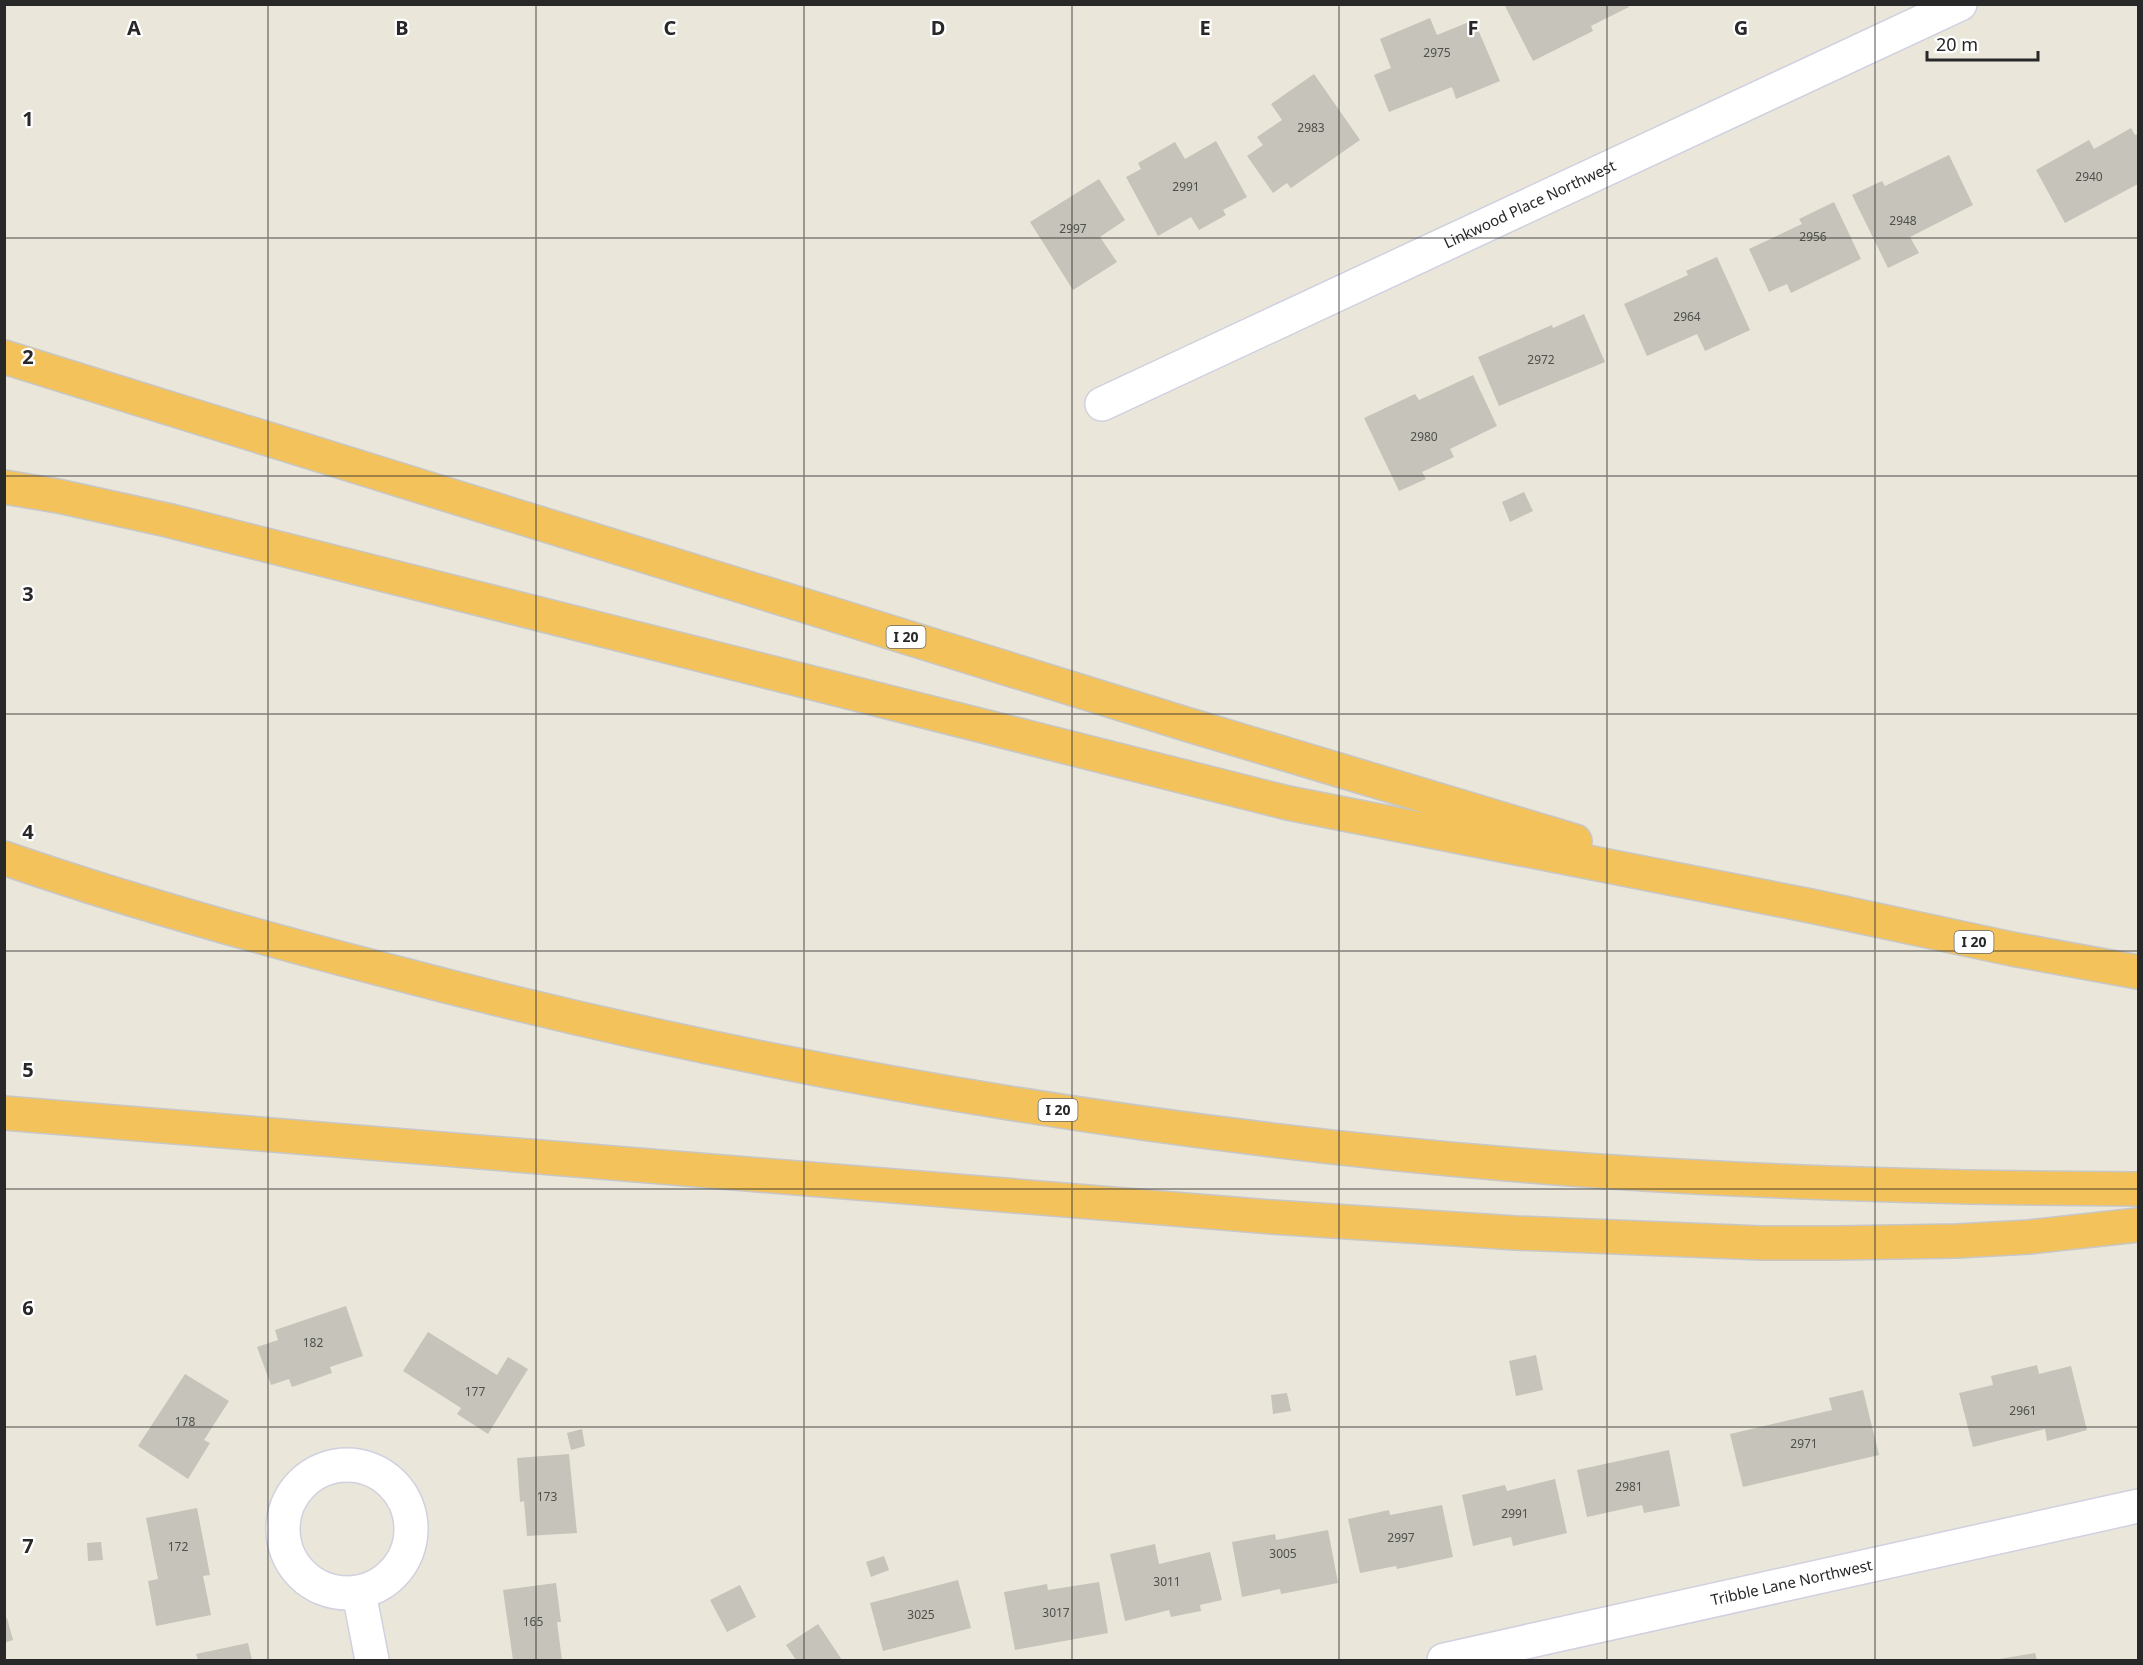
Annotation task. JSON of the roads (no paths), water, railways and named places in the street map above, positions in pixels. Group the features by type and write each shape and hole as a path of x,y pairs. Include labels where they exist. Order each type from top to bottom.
{"highway":[{"name":"I 20","path":"4,357 1212,732 1605,850 1811,906 2000,947 2139,972"},
{"path":"4,487 58,496 167,520 1288,803 1811,906"},
{"name":"I 20","path":"4,858 232,930 588,1022 786,1063 1003,1102 1171,1127 1506,1164 1787,1181 1925,1186 2139,1189"},
{"path":"4,1113 1272,1217 1516,1233 1836,1244 1978,1240 2139,1225"}],"street":[{"name":"Linkwood Place Northwest","path":"1102,404 1960,4"},
{"name":"Tribble Lane Northwest","path":"1444,1660 2139,1506"},
{"path":"359,1593 372,1660"}]}
